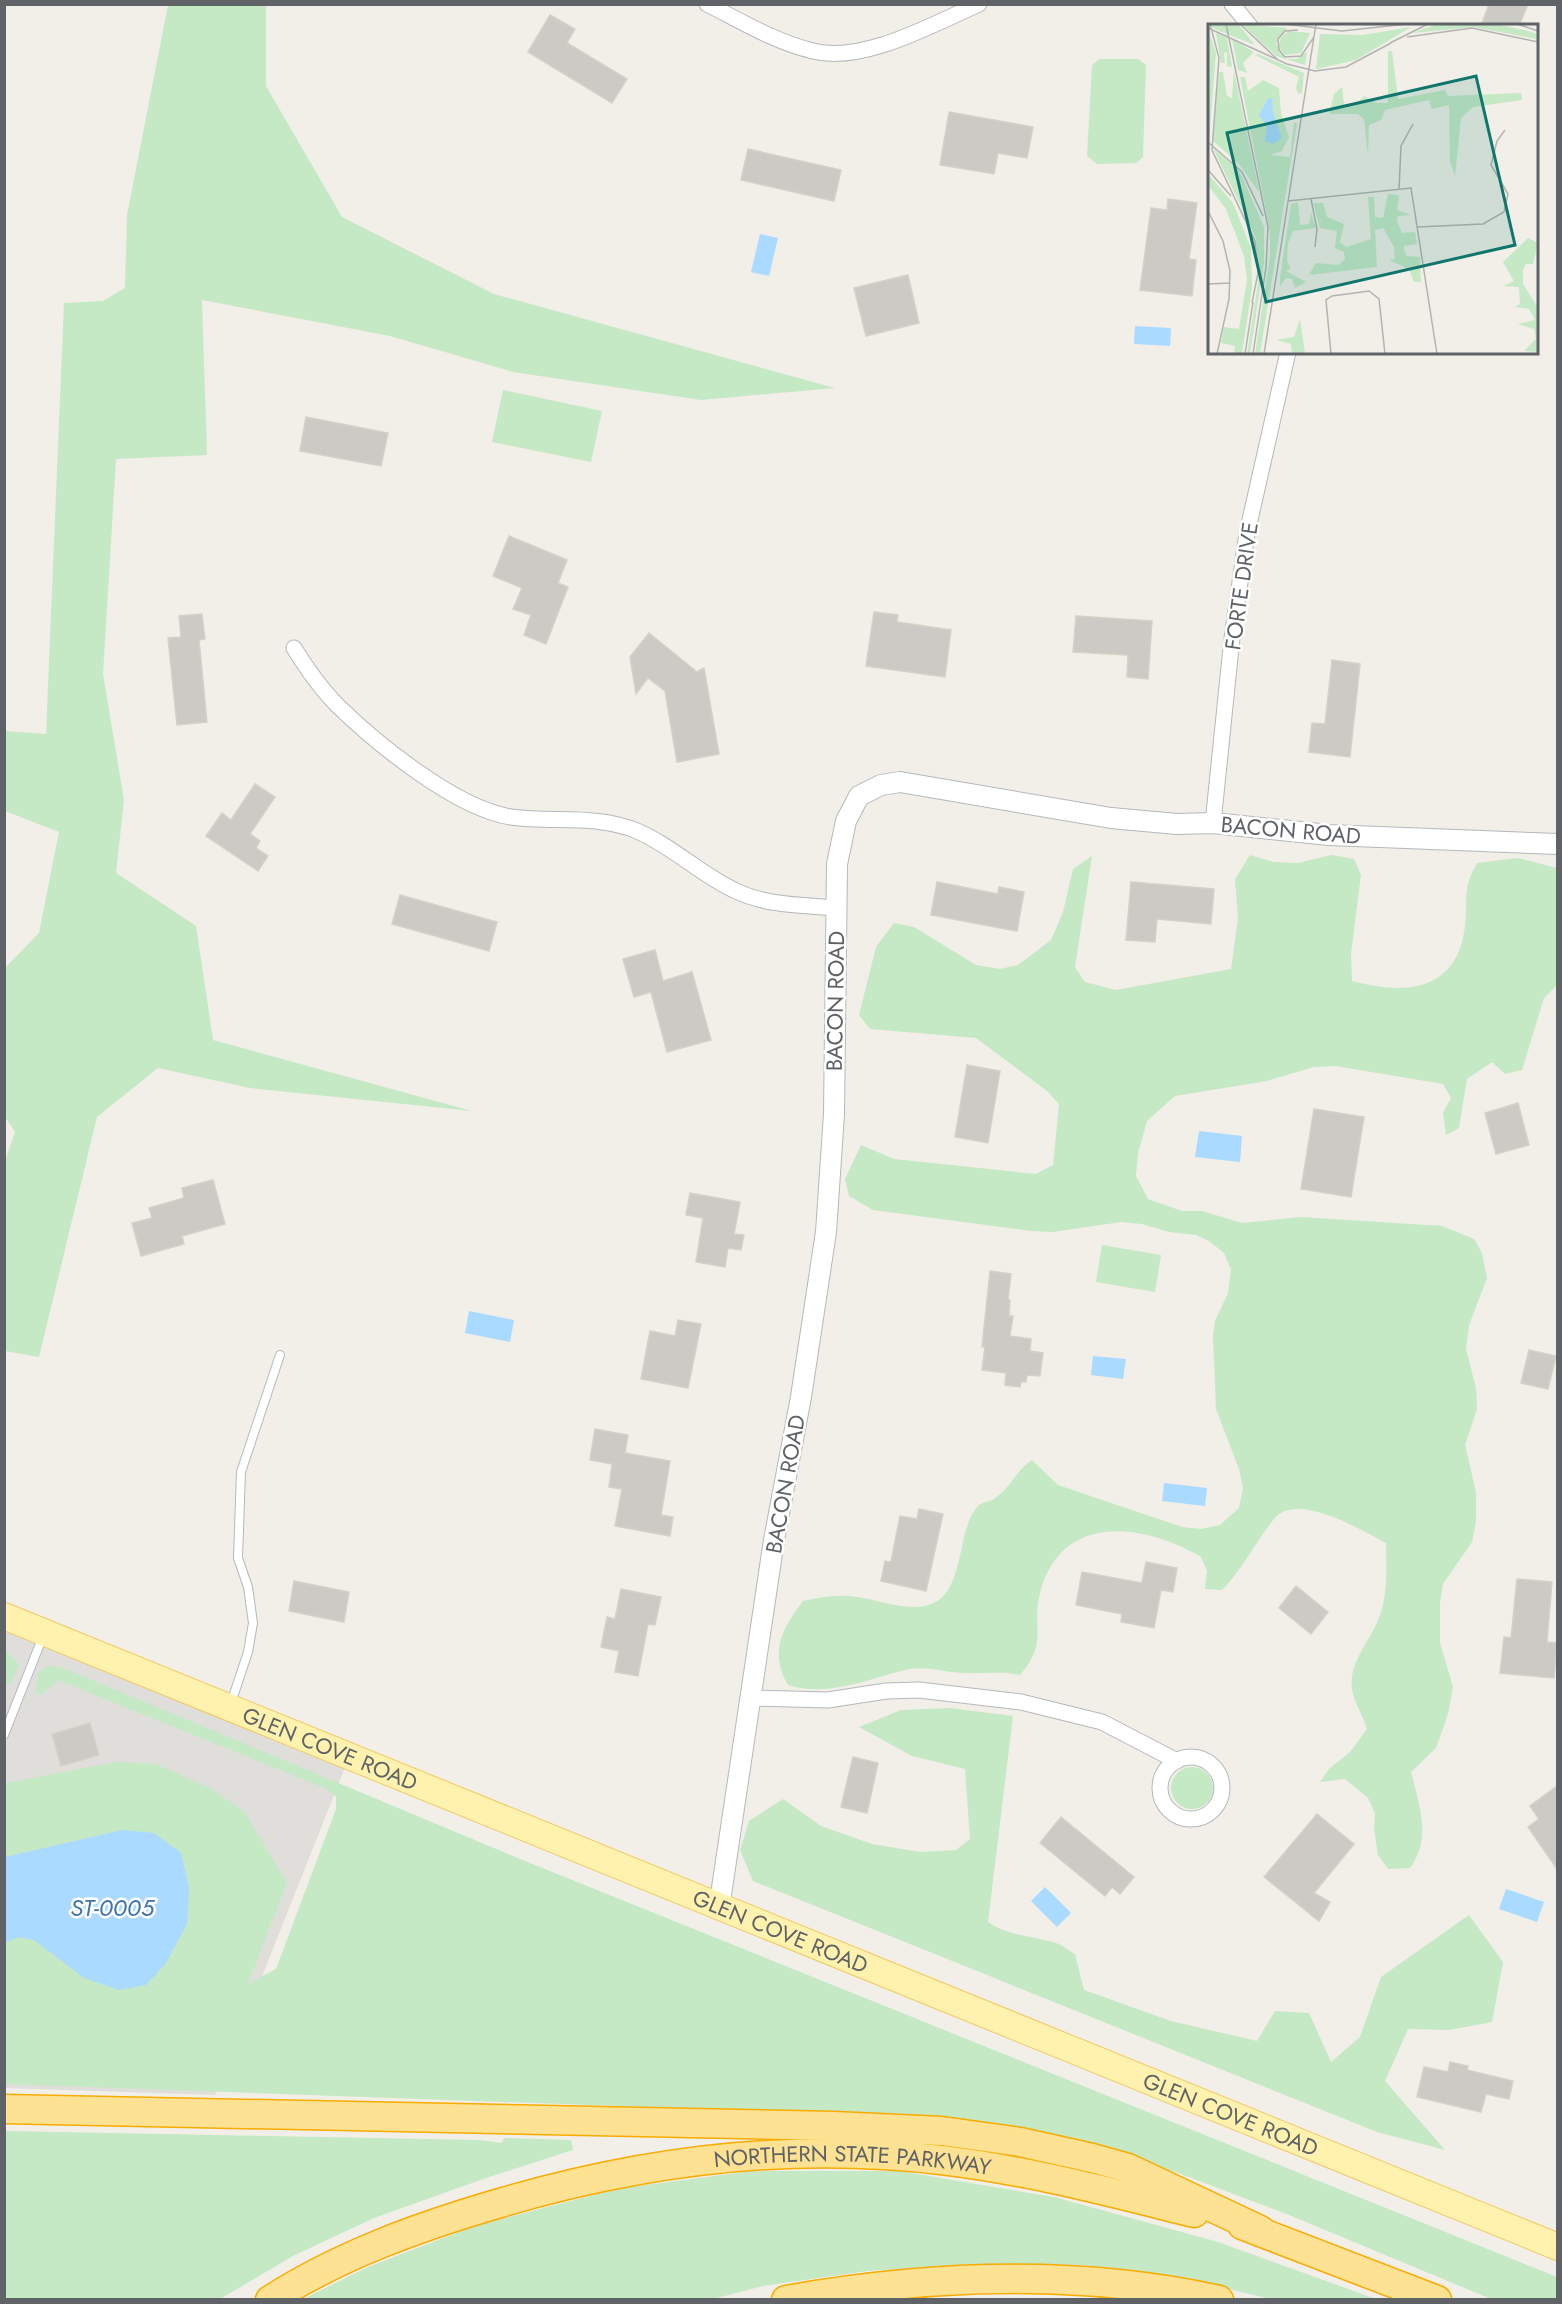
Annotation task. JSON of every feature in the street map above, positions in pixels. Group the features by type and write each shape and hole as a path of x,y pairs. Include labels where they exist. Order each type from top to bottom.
{"highway":[{"path":"4,2109 834,2126 942,2131 1020,2142 1128,2168 1260,2230"},
{"name":"NORTHERN STATE PARKWAY","path":"270,2300 364,2252 476,2210 545,2189 613,2174 686,2162 748,2156 865,2155 974,2164 1048,2177 1260,2230 1437,2300"},
{"path":"786,2300 869,2287 1002,2278 1123,2285 1219,2300"}],"main road":[{"name":"GLEN COVE ROAD","path":"4,1616 1557,2247"}],"street":[{"path":"707,4 783,42 814,52 836,54 861,51 979,4"},
{"path":"1232,4 1248,24"},
{"name":"FORTE DRIVE","path":"1213,823 1232,638 1247,533 1288,354"},
{"path":"294,648 314,679 338,706 432,781 466,802 509,817 590,819 636,831 666,846 734,890 773,903 836,908"},
{"name":"BACON ROAD","path":"719,1908 774,1539 801,1397 826,1232 834,1114 837,864 846,821 859,796 881,784 915,783 1112,818 1177,824 1213,823 1329,835 1557,844"},
{"path":"749,1698 828,1700 886,1691 920,1690 1021,1702 1102,1722 1177,1761 1195,1757 1212,1765 1221,1782 1220,1799 1210,1813 1202,1817 1183,1818 1167,1807 1162,1799 1161,1782 1170,1766 1177,1761"}],"lane":[{"path":"230,1707 248,1652 253,1623 248,1587 238,1558 241,1472 280,1355"},
{"path":"4,1735 45,1632"}],"shaded area":[{"path":"4,1629 346,1765 215,2095 5,2088"}],"green space":[{"path":"168,5 266,5 266,86 342,217 494,294 835,388 701,400 513,372 390,336 202,300 207,455 116,459 103,674 124,800 116,873 196,926 213,1040 472,1111 250,1088 158,1068 97,1117 39,1357 5,1351 5,1161 15,1132 5,1117 4,969 39,933 59,832 5,811 5,731 46,734 64,303 103,301 125,288 127,215"},
{"path":"1100,59 1138,59 1146,65 1143,157 1136,163 1097,164 1087,156 1092,65"},
{"path":"503,390 602,411 591,462 492,442"},
{"path":"1250,855 1274,862 1298,863 1331,855 1354,859 1361,875 1351,954 1352,981 1390,988 1425,984 1439,977 1451,965 1460,948 1465,926 1467,887 1477,863 1518,858 1557,868 1557,985 1544,998 1522,1070 1505,1074 1492,1062 1467,1079 1459,1128 1446,1135 1443,1113 1451,1098 1443,1084 1335,1066 1314,1067 1267,1081 1175,1096 1147,1121 1138,1153 1136,1176 1148,1199 1182,1211 1202,1211 1242,1223 1301,1217 1442,1226 1474,1239 1482,1253 1487,1278 1469,1325 1466,1349 1476,1388 1477,1409 1465,1445 1476,1492 1476,1521 1472,1542 1443,1584 1440,1603 1440,1643 1453,1687 1448,1714 1436,1748 1411,1772 1420,1809 1422,1833 1417,1857 1410,1868 1388,1869 1378,1855 1374,1829 1375,1813 1368,1798 1345,1779 1320,1782 1329,1769 1350,1752 1367,1729 1353,1694 1352,1679 1358,1659 1378,1621 1385,1595 1386,1578 1386,1543 1346,1522 1329,1516 1298,1509 1284,1511 1274,1519 1222,1590 1205,1589 1207,1571 1201,1557 1178,1545 1130,1532 1107,1532 1085,1537 1066,1548 1051,1567 1040,1593 1037,1643 1029,1663 1020,1675 958,1673 917,1668 849,1685 819,1689 788,1685 779,1662 780,1641 789,1621 803,1601 830,1596 850,1596 917,1607 938,1600 948,1590 954,1577 966,1531 978,1506 1000,1495 1032,1460 1058,1485 1182,1527 1201,1529 1220,1525 1239,1508 1243,1488 1239,1469 1216,1409 1213,1336 1215,1321 1228,1293 1231,1269 1224,1253 1209,1241 1196,1235 1169,1232 1142,1224 1121,1222 1053,1232 1032,1231 873,1210 849,1196 845,1179 861,1145 894,1159 1036,1174 1053,1165 1059,1104 1047,1091 976,1038 870,1029 859,1015 876,947 894,923 914,927 976,965 1000,969 1018,965 1051,940 1063,912 1073,869 1092,856 1075,967 1085,982 1116,990 1231,969 1238,918 1235,879"},
{"path":"1102,1245 1161,1255 1155,1292 1096,1282"},
{"path":"4,1649 19,1664 11,1683 5,1684"},
{"path":"48,1666 61,1667 520,1859 1557,2277 1557,2299 1491,2299 1289,2215 1178,2173 1078,2145 784,2112 5,2084 5,1783 116,1762 156,1764 210,1788 244,1811 287,1883 248,1984 276,1969 336,1809 336,1797 327,1789 58,1680 41,1695 35,1693 39,1672"},
{"path":"950,1708 1013,1716 988,1922 1012,1933 1056,1943 1075,1954 1084,1990 1171,2021 1257,2041 1275,2011 1309,2013 1331,2062 1360,2037 1381,1977 1469,1915 1503,1962 1492,2022 1449,2030 1408,2029 1385,2081 1445,2150 1377,2132 753,1881 740,1850 749,1821 783,1799 821,1826 872,1844 920,1852 956,1850 970,1839 965,1769 912,1756 859,1727 901,1710"},
{"path":"1192,1767 1207,1773 1213,1788 1207,1803 1192,1809 1177,1803 1171,1788 1177,1773"},
{"path":"5,2131 479,2140 502,2143 504,2138 571,2140 573,2150 374,2218 293,2256 220,2299 5,2300"},
{"path":"753,2171 899,2171 1054,2197 1218,2242 1376,2299 1270,2299 1185,2278 1082,2265 976,2264 867,2271 763,2286 713,2299 301,2300 368,2267 477,2225 622,2188"}],"water":[{"path":"760,234 778,238 769,276 751,272"},
{"path":"1135,326 1171,328 1170,346 1134,344"},
{"path":"1199,1131 1242,1136 1240,1162 1195,1157"},
{"path":"469,1311 514,1320 510,1342 465,1333"},
{"path":"1093,1356 1126,1359 1123,1379 1091,1375"},
{"path":"1164,1483 1207,1488 1205,1506 1162,1501"},
{"name":"ST-0005","path":"122,1830 154,1833 181,1853 189,1888 187,1924 166,1963 146,1985 119,1990 84,1978 34,1940 18,1937 5,1943 5,1857"},
{"path":"1045,1887 1071,1913 1057,1927 1031,1901"},
{"path":"1506,1889 1544,1902 1537,1922 1499,1909"}],"building":[{"path":"1489,4 1528,4 1520,24 1482,24"},
{"path":"550,15 575,29 567,43 627,79 612,103 528,52"},
{"path":"949,112 1033,127 1027,158 998,153 994,174 940,165"},
{"path":"748,149 841,170 834,201 741,180"},
{"path":"1168,199 1197,203 1189,259 1196,260 1192,296 1140,290 1151,208 1167,210"},
{"path":"908,275 919,323 866,336 854,288"},
{"path":"306,417 388,433 381,466 300,451"},
{"path":"509,536 567,560 558,583 568,587 546,644 524,635 531,615 513,609 522,588 493,576"},
{"path":"874,612 898,615 897,622 951,630 945,677 866,666"},
{"path":"202,614 205,639 199,640 207,722 177,725 168,638 181,637 179,616"},
{"path":"1076,616 1152,621 1148,679 1127,677 1128,655 1073,652"},
{"path":"649,633 697,672 704,668 719,754 677,762 665,691 648,678 636,694 630,657"},
{"path":"1332,660 1360,664 1350,757 1309,752 1312,723 1325,724"},
{"path":"255,784 275,797 250,834 260,841 256,848 268,856 258,871 206,836 222,813 231,820"},
{"path":"937,882 998,894 999,887 1024,892 1017,931 931,915"},
{"path":"1131,882 1214,889 1211,924 1157,919 1155,942 1126,940"},
{"path":"400,895 497,922 489,951 392,924"},
{"path":"655,950 663,981 692,972 711,1040 667,1052 651,992 634,997 623,959"},
{"path":"967,1065 1000,1071 988,1143 955,1137"},
{"path":"1518,1103 1529,1145 1496,1154 1485,1113"},
{"path":"1314,1109 1364,1117 1351,1197 1301,1189"},
{"path":"213,1180 225,1224 182,1236 184,1244 141,1256 132,1223 152,1218 149,1208 184,1198 182,1188"},
{"path":"690,1193 740,1202 734,1234 744,1235 741,1250 728,1248 725,1267 696,1262 703,1218 686,1215"},
{"path":"990,1271 1011,1274 1008,1300 1010,1300 1009,1316 1013,1316 1010,1336 1031,1339 1030,1351 1043,1353 1040,1376 1027,1375 1026,1382 1021,1382 1020,1387 1005,1385 1006,1373 982,1370 985,1347 982,1347"},
{"path":"678,1320 701,1324 688,1388 641,1379 650,1331 675,1336"},
{"path":"1529,1350 1556,1356 1548,1389 1521,1383"},
{"path":"595,1429 628,1435 625,1453 670,1461 661,1515 673,1517 670,1536 615,1526 622,1489 609,1487 612,1464 590,1460"},
{"path":"919,1509 943,1514 926,1591 881,1581 885,1561 891,1562 900,1516 917,1519"},
{"path":"1146,1562 1177,1568 1173,1592 1161,1590 1154,1628 1121,1622 1122,1614 1076,1605 1082,1572 1142,1583"},
{"path":"1517,1579 1552,1582 1547,1642 1557,1643 1554,1678 1500,1673 1504,1637 1511,1638"},
{"path":"294,1581 349,1592 344,1622 289,1611"},
{"path":"1296,1586 1328,1612 1311,1634 1279,1608"},
{"path":"621,1589 661,1597 655,1625 648,1624 638,1676 615,1672 619,1651 601,1647 607,1617 615,1619"},
{"path":"90,1723 99,1755 61,1766 52,1734"},
{"path":"853,1757 878,1763 867,1813 841,1807"},
{"path":"1557,1786 1557,1869 1528,1827 1539,1819 1530,1806"},
{"path":"1317,1814 1354,1844 1314,1893 1330,1902 1319,1921 1264,1877"},
{"path":"1061,1817 1134,1877 1120,1894 1112,1887 1105,1896 1040,1843"},
{"path":"1450,2062 1468,2066 1467,2070 1513,2081 1509,2099 1486,2094 1481,2112 1417,2097 1424,2067 1448,2072"}]}
